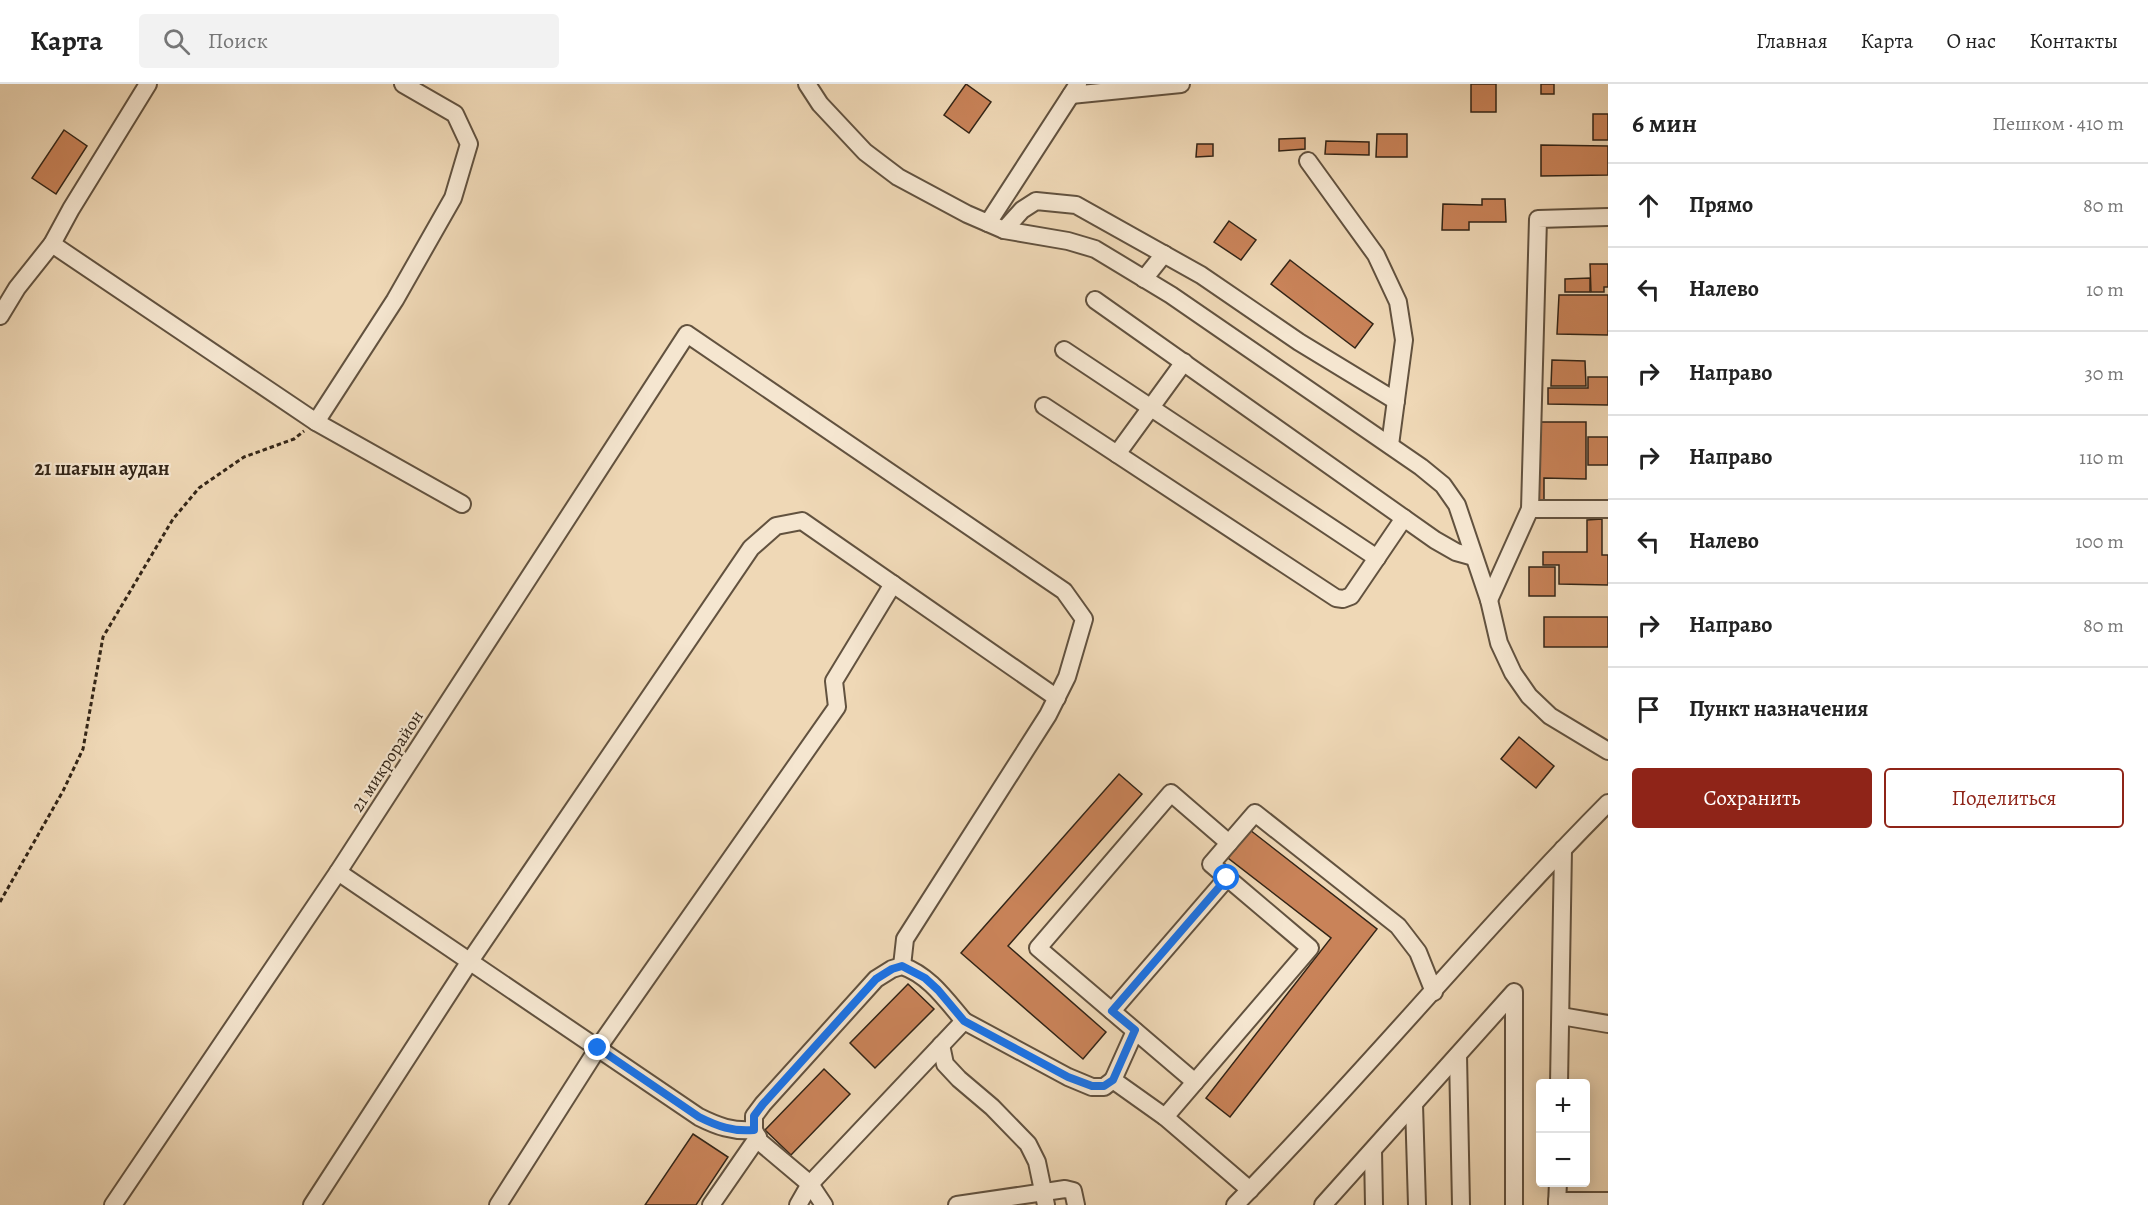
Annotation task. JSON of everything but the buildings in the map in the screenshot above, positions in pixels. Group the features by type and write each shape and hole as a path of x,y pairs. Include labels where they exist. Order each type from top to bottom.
{"street":[{"path":"0,316 17,288 52,244 148,84"},
{"path":"316,422 395,300 453,198 469,144 454,114 403,84"},
{"path":"807,84 820,104 865,152 898,177 967,214 1005,230 1068,240 1095,249 1144,279 1390,446 1443,485 1457,505 1490,600 1499,644 1513,673 1529,696 1550,716 1608,751"},
{"path":"988,223 1074,90 1181,84"},
{"path":"1308,161 1376,255 1398,302 1404,340 1390,446"},
{"path":"1005,230 1022,210 1036,201 1076,205 1201,275 1299,342 1396,401"},
{"path":"1490,600 1530,509 1538,219 1608,217"},
{"path":"52,244 316,422 462,504"},
{"path":"1144,279 1164,254"},
{"path":"1095,300 1446,547 1474,557"},
{"name":"21 микрорайон","path":"113,1205 338,872 687,334 1064,591 1084,619 1067,677 1057,698"},
{"path":"1064,350 1377,558"},
{"path":"1117,454 1184,362"},
{"path":"1044,406 1336,598 1343,599 1351,596 1404,518"},
{"path":"1530,509 1608,509"},
{"path":"312,1205 470,961 751,548 776,526 802,520 1057,698 905,939 902,966"},
{"path":"498,1205 598,1048 837,707 834,681 893,584"},
{"path":"1195,1082 1038,948 1171,793 1229,843"},
{"path":"1235,1205 1608,803"},
{"path":"1165,1118 1310,948 1211,864 1255,813 1398,926 1418,952 1434,992"},
{"path":"1559,1079 1563,849"},
{"path":"338,872 699,1117 717,1126 756,1134"},
{"path":"1112,1011 1227,878"},
{"path":"824,1205 810,1184 760,1142 756,1134 754,1116 876,979 892,969 902,966 925,978 964,1021 1076,1080 1092,1086 1104,1086 1113,1080 1135,1030"},
{"path":"1323,1205 1514,992 1514,1205"},
{"path":"1561,1016 1608,1024"},
{"path":"798,1205 810,1184 964,1021"},
{"path":"941,1045 945,1064 1028,1144 1037,1162 1044,1198"},
{"path":"1458,1055 1461,1205"},
{"path":"1113,1080 1165,1118 1250,1190"},
{"path":"1414,1104 1417,1205"},
{"path":"711,1205 756,1134"},
{"path":"1373,1150 1374,1205"},
{"path":"1558,1187 1557,1203 1608,1202"},
{"path":"957,1205 1044,1198 1065,1189 1073,1191 1076,1205"}],"path":[{"path":"0,902 63,791 83,749 103,637 172,519 199,488 235,463 244,457 294,440 316,422"}],"district":[{"name":"21 шағын аудан","path":"102,468"}],"route":[{"path":"598,1048 699,1117 717,1126 733,1130 754,1130 754,1116 763,1104 846,1012 876,979 902,966 925,978 964,1021 1068,1077 1092,1086 1104,1086 1113,1080 1135,1030 1112,1011 1227,878"}]}
